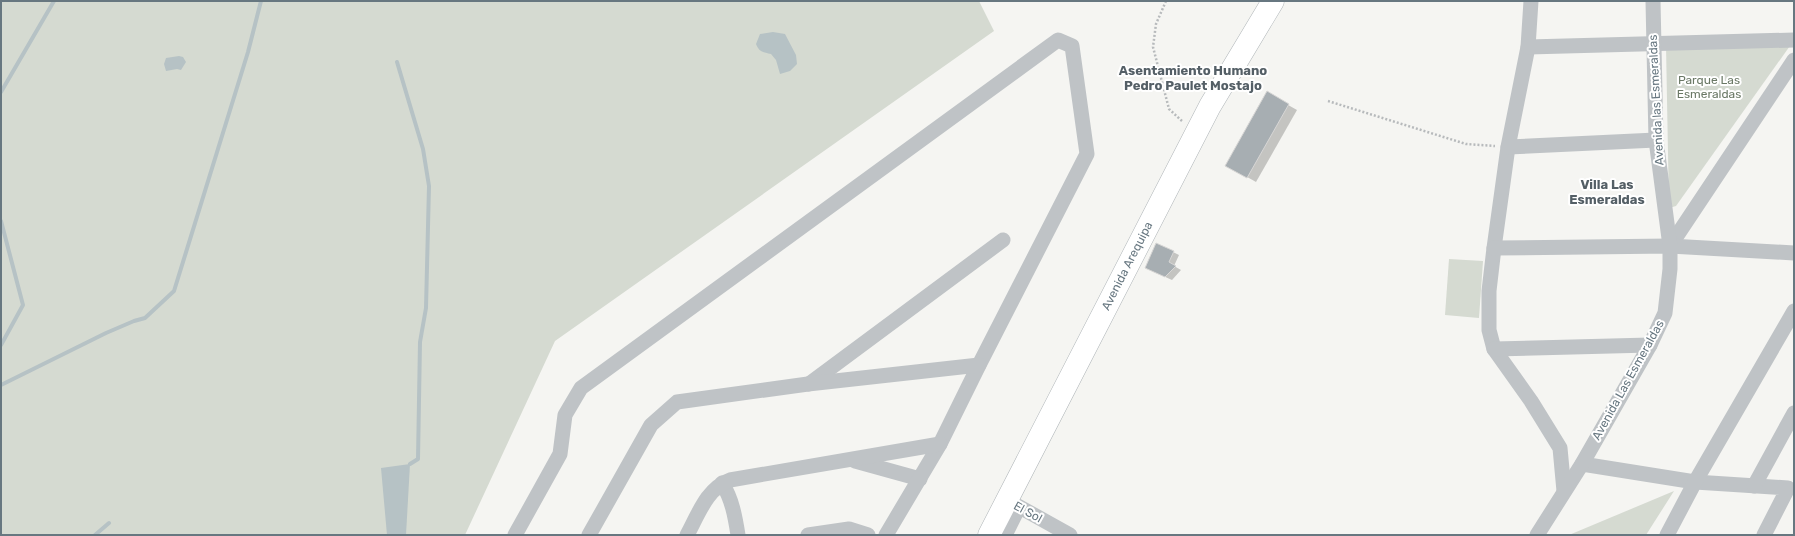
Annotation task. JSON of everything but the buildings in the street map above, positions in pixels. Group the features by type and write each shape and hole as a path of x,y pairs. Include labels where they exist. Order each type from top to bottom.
{"street":[{"name":"Avenida Arequipa","path":"990,535 1013,503 1195,134 1210,106 1273,1"},
{"path":"1531,1 1528,47 1508,147 1494,248 1489,291 1489,330 1494,349 1531,401 1560,448 1564,491 1537,535"},
{"name":"Avenida las Esmeraldas","path":"1653,1 1656,140 1670,246"},
{"path":"516,535 560,454 565,415 581,388 1058,40 1072,46 1087,154 978,365 940,444 886,535"},
{"path":"1528,47 1794,40"},
{"path":"1670,246 1794,60"},
{"path":"1508,147 1656,140"},
{"path":"808,384 1003,240"},
{"path":"1494,248 1670,246 1794,253"},
{"name":"Avenida Las Esmeraldas","path":"1564,491 1582,464 1650,345 1665,313 1670,269 1670,246"},
{"path":"1667,535 1695,482 1794,311"},
{"path":"1494,349 1650,345"},
{"path":"589,535 651,425 677,402 808,384 978,365"},
{"path":"1754,486 1794,413"},
{"path":"687,535 712,491 722,483 730,480 940,444"},
{"path":"850,460 920,479"},
{"path":"1582,464 1695,482 1788,488 1764,535"},
{"path":"722,483 728,492 733,506 738,535"},
{"path":"1005,535 1013,503"},
{"name":"El Sol","path":"1013,503 1070,535"},
{"path":"808,535 849,529 868,535"}],"path":[{"path":"1166,1 1156,24 1154,47 1169,109 1195,134"},
{"path":"1328,101 1466,144 1508,147"}],"green space":[{"path":"1,1 979,1 994,31 555,341 465,535 1,535"},
{"name":"Parque Las Esmeraldas","path":"1792,43 1676,206 1669,208 1666,45"},
{"path":"1449,259 1483,261 1479,318 1445,315"},
{"path":"1674,491 1646,535 1569,535"}],"shaded area":[{"path":"773,32 785,34 796,55 797,64 790,71 780,74 776,60 771,54 760,50 756,44 760,34"},
{"path":"179,56 183,57 186,62 181,70 177,69 166,71 164,64 166,58"},
{"path":"410,464 406,535 387,535 381,468"}],"waterway":[{"path":"1,92 54,1"},
{"path":"1,385 106,333 145,318 174,291 248,52 261,1"},
{"path":"397,62 423,149 429,186 426,308 420,342 418,459 410,464"},
{"path":"1,221 23,305 1,345"},
{"path":"95,535 109,523"}],"district":[{"name":"Asentamiento Humano Pedro Paulet Mostajo","path":"1193,78"},
{"name":"Villa Las Esmeraldas","path":"1607,192"}]}
